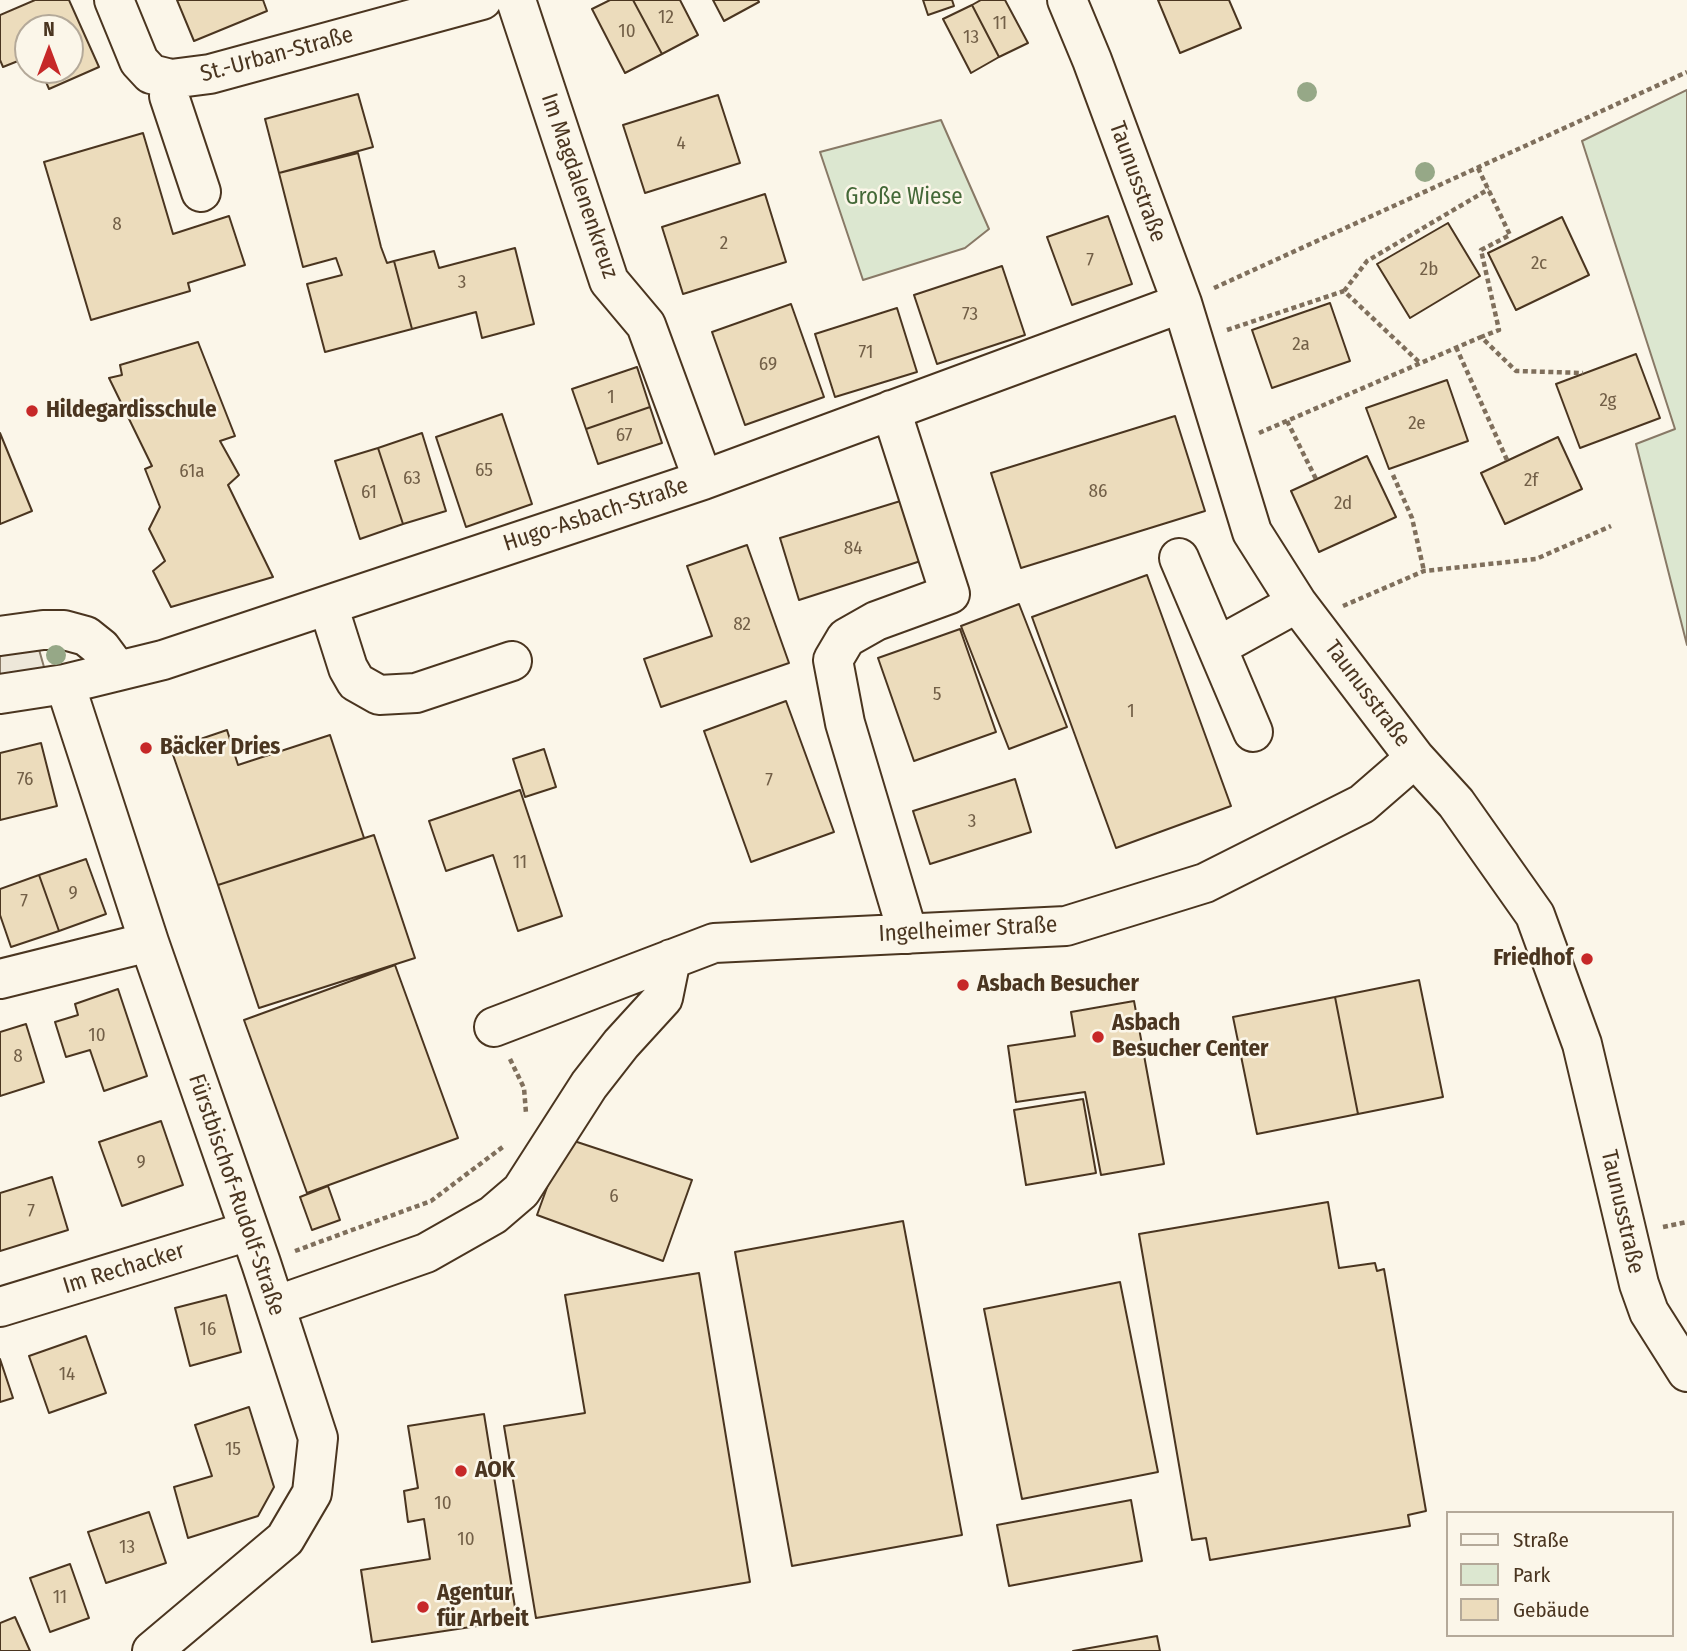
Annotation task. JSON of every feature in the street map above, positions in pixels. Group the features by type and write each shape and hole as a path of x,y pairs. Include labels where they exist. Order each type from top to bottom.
{"street":[{"name":"St.-Urban-Straße","path":"114,0 139,61 151,74 172,79 209,74 482,0"},
{"name":"Im Magdalenenkreuz","path":"516,0 608,281 646,325 703,480"},
{"name":"Taunusstraße","path":"1067,0 1182,303 1252,532 1304,611 1415,758 1457,803 1535,915 1583,1044 1639,1284 1649,1312 1687,1372"},
{"path":"172,79 169,96 201,192"},
{"name":"Hugo-Asbach-Straße","path":"0,694 65,684 163,660 703,480 1182,303"},
{"path":"891,410 950,594 876,621 846,638 833,660 845,723 908,934"},
{"path":"1179,558 1253,732"},
{"path":"328,605 356,682 379,695 416,693 512,661"},
{"path":"1217,646 1304,611"},
{"path":"0,635 43,630 86,636 101,648 118,671"},
{"name":"Fürstbischof-Rudolf-Straße","path":"65,684 149,942 318,1438 312,1493 285,1539 152,1651"},
{"name":"Ingelheimer Straße","path":"494,1027 714,943 1066,926 1205,883 1362,804 1415,758"},
{"path":"0,979 149,942"},
{"path":"275,1306 426,1253 493,1215 521,1191 589,1086 621,1044 663,998 671,959"},
{"name":"Im Rechacker","path":"0,1307 255,1247"}],"path":[{"path":"1182,303 1687,72"},
{"path":"1226,447 1499,330 1480,250 1510,234 1478,168"},
{"path":"1193,341 1344,291 1367,261 1489,189"},
{"path":"1344,291 1420,363"},
{"path":"1481,337 1516,372 1583,373"},
{"path":"1457,347 1507,460"},
{"path":"1287,421 1316,479"},
{"path":"1393,475 1412,518 1424,572"},
{"path":"1304,611 1424,572 1536,559 1611,526"},
{"path":"494,1027 524,1088 526,1113 521,1122"},
{"path":"255,1247 431,1201 511,1142"}],"green space":[{"path":"1687,90 1687,645 1636,444 1675,429 1582,141"},
{"name":"Große Wiese","path":"941,120 989,229 965,248 863,280 820,152"}],"shaded area":[{"path":"38,646 44,667 41,672 0,679 0,649"}],"building":[{"path":"35,0 69,0 75,14 14,14 14,63 3,67 0,60 0,15"},
{"path":"177,0 263,0 267,11 194,41"},
{"path":"610,0 633,0 662,54 625,73 592,9"},
{"path":"633,0 680,0 698,35 662,54"},
{"path":"713,0 758,0 759,2 724,21"},
{"path":"923,0 952,0 954,6 928,15"},
{"path":"981,0 1005,0 1028,43 999,57 972,5"},
{"path":"1158,0 1229,0 1241,28 1180,53"},
{"path":"972,5 999,57 971,73 943,19"},
{"path":"84,34 99,67 84,74"},
{"path":"47,84 60,84 49,89"},
{"path":"358,94 373,147 279,173 265,119"},
{"path":"718,95 740,163 645,193 623,125"},
{"path":"143,133 173,234 229,216 245,265 188,283 190,291 91,320 44,162"},
{"path":"358,153 381,247 387,263 394,261 412,329 325,352 307,284 342,275 336,258 303,267 279,173"},
{"path":"765,194 786,262 683,294 662,227"},
{"path":"1108,216 1132,284 1072,305 1047,237"},
{"path":"1562,217 1589,275 1516,310 1488,253"},
{"path":"1448,223 1480,276 1410,318 1377,264"},
{"path":"515,248 534,324 482,338 476,312 412,329 394,261 434,251 439,268"},
{"path":"1002,266 1025,335 937,364 914,295"},
{"path":"1330,303 1350,361 1272,388 1252,330"},
{"path":"791,304 824,397 745,425 712,332"},
{"path":"897,308 917,372 835,397 815,334"},
{"path":"198,342 235,436 220,441 239,475 228,485 273,577 171,607 153,571 165,561 149,529 160,507 145,469 152,466 109,378 122,375 120,365"},
{"path":"1636,354 1660,418 1580,448 1556,384"},
{"path":"637,367 650,407 586,429 572,389"},
{"path":"1447,380 1468,441 1389,469 1366,408"},
{"path":"650,407 662,443 598,464 586,429"},
{"path":"502,414 532,504 466,527 436,437"},
{"path":"1175,416 1205,511 1021,568 991,473"},
{"path":"0,433 32,511 0,524"},
{"path":"422,433 446,511 403,524 378,448"},
{"path":"1558,437 1582,489 1505,524 1481,473"},
{"path":"378,448 403,524 360,539 335,461"},
{"path":"1367,456 1396,517 1319,552 1291,491"},
{"path":"907,499 927,559 799,600 780,538"},
{"path":"747,545 789,663 661,707 644,659 712,636 687,566"},
{"path":"1147,575 1231,806 1116,848 1032,617"},
{"path":"1019,604 1067,727 1009,749 961,626"},
{"path":"960,629 996,732 914,761 878,658"},
{"path":"786,701 834,832 751,862 704,731"},
{"path":"227,730 238,765 330,735 364,838 218,885 171,749"},
{"path":"41,743 57,806 0,820 0,753"},
{"path":"544,749 556,787 525,797 513,759"},
{"path":"1015,779 1031,832 930,864 913,811"},
{"path":"520,790 562,916 518,931 493,855 446,871 429,821"},
{"path":"374,835 415,958 259,1008 218,885"},
{"path":"86,859 106,914 59,931 39,875"},
{"path":"39,875 59,931 11,947 0,915 0,889"},
{"path":"395,965 458,1138 307,1193 244,1020"},
{"path":"1419,980 1443,1097 1358,1114 1335,997"},
{"path":"118,989 147,1076 104,1091 90,1050 66,1057 55,1022 78,1015 75,1004"},
{"path":"1335,997 1358,1114 1257,1134 1233,1017"},
{"path":"1134,1001 1164,1164 1101,1175 1085,1092 1016,1102 1008,1046 1075,1036 1071,1012"},
{"path":"26,1024 44,1082 0,1096 0,1032"},
{"path":"1083,1099 1096,1173 1026,1185 1014,1110"},
{"path":"161,1121 183,1185 122,1206 99,1142"},
{"path":"565,1138 692,1180 663,1261 537,1215"},
{"path":"52,1177 68,1230 0,1251 0,1193"},
{"path":"328,1186 340,1220 312,1230 300,1197"},
{"path":"1328,1202 1339,1268 1375,1263 1377,1271 1384,1269 1426,1511 1408,1515 1410,1526 1210,1560 1206,1538 1192,1540 1139,1234"},
{"path":"903,1221 962,1535 792,1566 735,1252"},
{"path":"699,1273 750,1582 536,1618 504,1426 585,1413 565,1295"},
{"path":"1120,1282 1158,1472 1022,1499 984,1309"},
{"path":"226,1295 241,1352 190,1366 175,1308"},
{"path":"86,1336 106,1393 49,1413 29,1356"},
{"path":"0,1359 13,1398 0,1402"},
{"path":"249,1407 274,1487 258,1516 188,1538 174,1487 212,1476 195,1425"},
{"path":"484,1414 517,1620 372,1642 361,1570 430,1559 424,1519 408,1522 404,1491 418,1488 408,1426"},
{"path":"1131,1500 1142,1561 1009,1586 997,1525"},
{"path":"149,1512 166,1563 106,1583 88,1532"},
{"path":"70,1564 89,1618 50,1632 30,1578"},
{"path":"15,1617 30,1651 0,1651 0,1623"},
{"path":"1157,1636 1160,1651 1073,1651"}],"place":[{"name":"Hildegardisschule","path":"32,411"},
{"name":"Bäcker Dries","path":"146,748"},
{"name":"Friedhof","path":"1587,959"},
{"name":"Asbach Besucher","path":"963,985"},
{"name":"Asbach Besucher Center","path":"1098,1037"},
{"name":"AOK","path":"461,1471"},
{"name":"Agentur für Arbeit","path":"423,1607"}]}
